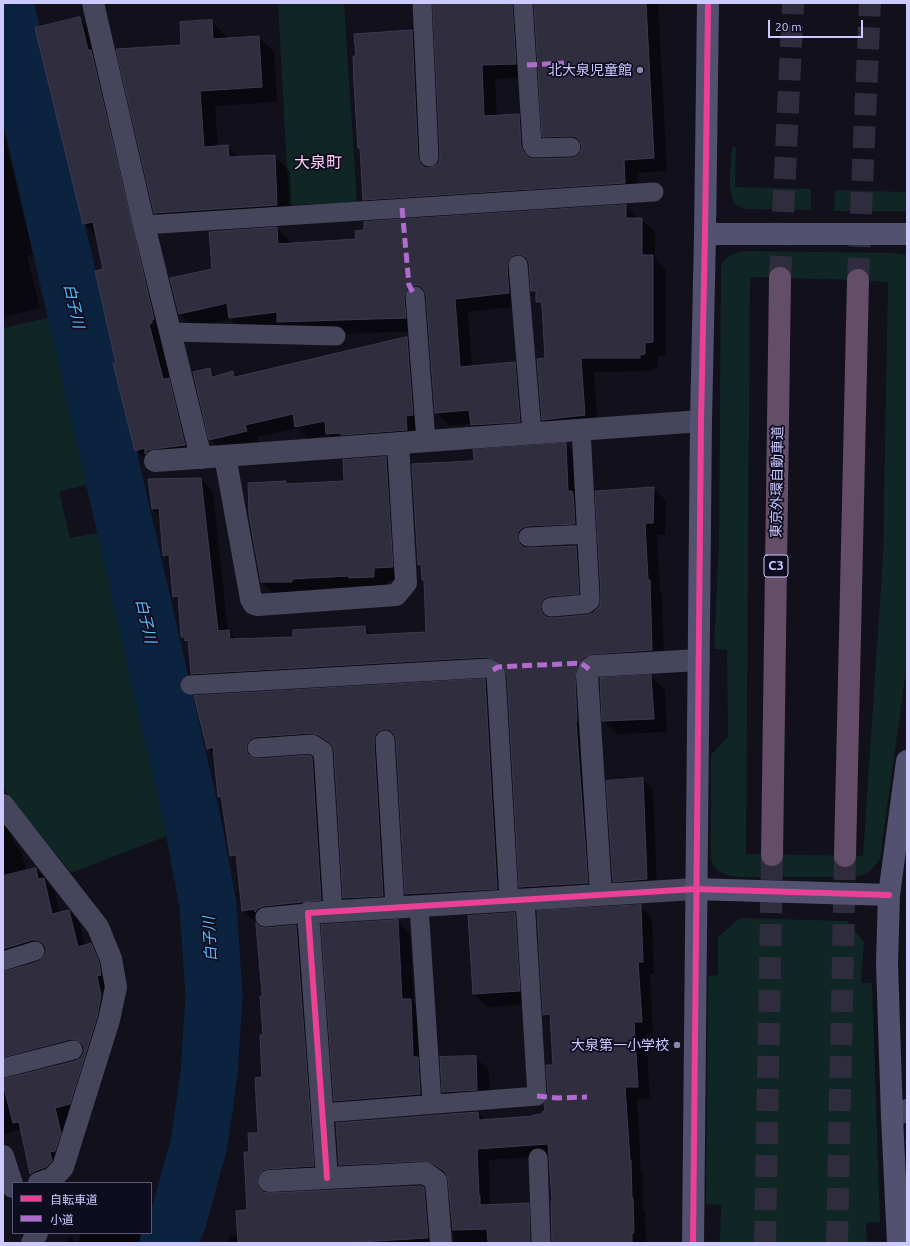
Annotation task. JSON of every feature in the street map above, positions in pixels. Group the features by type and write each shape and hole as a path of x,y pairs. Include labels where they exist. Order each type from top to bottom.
{"highway":[{"name":"東京外環自動車道","path":"772,855 780,278"},
{"path":"845,856 858,280"}],"street":[{"path":"93,3 144,225 201,458"},
{"path":"693,1243 695,889 708,3"},
{"path":"705,234 907,234"},
{"path":"155,461 701,421"},
{"path":"225,456 251,599 254,604 258,605 396,595 406,583 398,443"},
{"path":"600,895 587,676 589,669 594,666 699,660"},
{"path":"898,1243 899,1114 887,963 889,895 907,761"},
{"path":"3,805 98,927 111,959 116,987 109,1020 63,1167 49,1181"},
{"path":"327,1178 308,912 695,889 889,895"},
{"path":"3,1156 12,1185"},
{"path":"269,1181 425,1173 436,1181 441,1243"},
{"path":"32,1243 36,1234"}],"lane":[{"path":"422,3 429,157"},
{"path":"523,3 532,146 534,148 571,147"},
{"path":"144,225 654,192"},
{"path":"518,265 532,433"},
{"path":"415,296 426,441"},
{"path":"170,332 336,336"},
{"path":"551,607 586,604 590,601 581,429"},
{"path":"528,538 587,534"},
{"path":"190,685 488,668 493,670 496,675 537,1096 323,1113"},
{"path":"385,740 395,907"},
{"path":"257,748 312,744 323,750 333,911"},
{"path":"419,906 432,1104"},
{"path":"265,917 308,912"},
{"path":"3,961 35,951"},
{"path":"3,1068 73,1050"},
{"path":"538,1158 542,1243"}],"green space":[{"path":"278,3 344,3 357,202 289,205"},
{"path":"732,147 736,147 735,187 811,189 811,210 744,209 734,204 730,183"},
{"path":"835,190 907,192 907,209 904,211 834,211"},
{"path":"746,251 895,253 907,255 907,664 880,859 869,871 855,877 738,877 718,870 711,859 711,755 728,737 727,650 714,649 719,543 721,266 728,257 734,253","holes":["750,277 888,282 883,556 863,856 746,854"]},
{"path":"52,317 91,484 59,491 70,538 101,532 120,605 172,834 71,873 3,788 3,328"},
{"path":"740,918 847,921 864,942 861,983 872,983 880,1222 866,1223 867,1243 720,1243 721,1205 706,1204 708,976 718,975 718,937"}],"building":[{"path":"433,3 512,3 516,64 482,65 484,116 519,114 521,146 529,158 534,159 572,158 580,153 582,147 580,141 576,137 542,137 534,3 646,3 654,158 624,160 625,183 363,200 354,84 353,56 356,56 354,34 412,30 418,158 424,167 429,168 435,166 439,162 440,156"},
{"path":"80,17 88,50 91,50 154,319 152,320 152,323 149,324 163,379 169,378 185,445 148,450 145,454 145,448 135,451 113,363 116,363 95,271 103,269 93,222 83,224 35,28"},
{"path":"212,20 213,39 259,36 262,87 200,91 204,147 228,145 229,157 275,155 277,205 154,213 116,49 181,45 180,22"},
{"path":"626,205 626,218 642,218 642,255 653,255 653,342 645,343 645,354 640,355 640,358 581,358 585,415 542,420 537,359 545,358 542,307 541,302 536,302 536,291 531,291 529,264 527,258 522,255 517,254 512,256 508,261 509,293 455,299 460,367 515,362 520,422 471,425 469,410 435,413 426,295 420,286 414,285 408,287 405,292 406,318 277,322 277,312 229,318 227,303 179,314 170,278 212,269 209,232 277,227 278,244 356,239 355,231 364,230 364,222"},
{"path":"407,337 413,415 406,416 407,430 341,435 341,433 326,434 325,421 295,427 293,414 245,425 247,431 209,440 193,372 210,368 212,377 233,371 234,377"},
{"path":"566,443 568,491 572,491 573,493 575,524 527,526 518,532 517,537 519,543 523,547 528,548 576,546 579,594 550,596 545,598 541,603 540,608 542,613 546,617 552,618 587,615 593,613 600,606 601,596 595,491 654,487 653,523 645,523 648,580 650,580 652,650 593,654 583,658 577,665 575,676 576,722 588,883 519,887 507,674 502,664 497,660 487,657 191,674 188,640 185,641 184,637 181,637 178,596 173,597 169,555 163,556 159,508 152,509 148,479 201,478 218,631 229,630 230,639 293,637 293,630 365,626 366,635 426,632 424,580 422,580 421,565 418,565 412,464 471,461 474,460 473,450"},
{"path":"386,457 393,567 374,568 374,577 349,578 349,576 292,579 292,582 261,582 249,515 248,483 286,481 286,484 344,481 343,460"},
{"path":"651,675 654,719 602,721 600,678"},
{"path":"485,679 497,889 405,894 396,739 390,730 384,729 375,735 374,741 383,896 343,898 333,746 318,735 312,733 256,737 251,739 246,748 248,754 253,758 258,759 309,755 312,757 321,900 264,906 258,908 255,912 255,909 242,911 236,855 230,856 221,796 218,797 213,747 207,749 194,696"},
{"path":"643,778 647,879 613,882 606,781"},
{"path":"36,868 38,879 44,878 52,914 69,910 78,947 91,943 99,962 101,975 97,976 101,995 97,1017 70,1104 55,1108 61,1133 55,1151 50,1152 52,1161 46,1167 30,1174 19,1122 13,1123 3,1079 76,1061 81,1058 84,1053 84,1047 81,1043 71,1039 3,1057 3,972 38,962 46,953 46,948 43,943 37,940 32,940 3,949 3,876"},
{"path":"641,905 643,962 638,962 642,1022 634,1022 638,1087 625,1087 633,1198 634,1233 632,1233 632,1243 552,1243 552,1201 548,1144 477,1149 480,1205 529,1203 530,1242 488,1243 487,1229 453,1230 447,1175 444,1171 432,1163 424,1161 339,1165 336,1123 478,1112 479,1120 542,1114 542,1112 545,1111 544,1104 548,1096 546,1065 553,1065 550,1014 543,1015 537,911"},
{"path":"515,913 520,991 473,994 468,916"},
{"path":"398,920 402,999 411,999 413,1057 418,1057 420,1094 334,1101 321,925"},
{"path":"256,923 260,927 266,928 296,925 314,1166 263,1170 258,1176 258,1187 263,1192 270,1193 421,1186 424,1188 428,1238 343,1243 238,1243 236,1211 247,1210 244,1152 249,1152 248,1133 258,1133 255,1078 262,1077 260,1035 263,1035 260,996 262,996"},
{"path":"476,1056 477,1090 442,1092 440,1057"}],"waterway":[{"name":"白子川","path":"5,3 193,824 208,905 214,996 209,1074 199,1144 178,1220 168,1243"}],"tunnel":[{"path":"780,278 793,3"},
{"path":"858,280 870,3"},
{"path":"765,1243 772,855"},
{"path":"837,1243 845,856"}],"marked path":[{"path":"527,65 564,63"},
{"path":"402,208 409,285 415,296"},
{"path":"493,670 498,667 581,663 589,669"},
{"path":"537,1096 558,1098 587,1097"}],"cycle path":[{"path":"693,1243 701,421 708,3"},
{"path":"327,1178 308,913 695,889 889,895"}],"place":[{"name":"北大泉児童館","path":"640,70"},
{"name":"大泉第一小学校","path":"677,1045"}],"district":[{"name":"大泉町","path":"318,163"}]}
